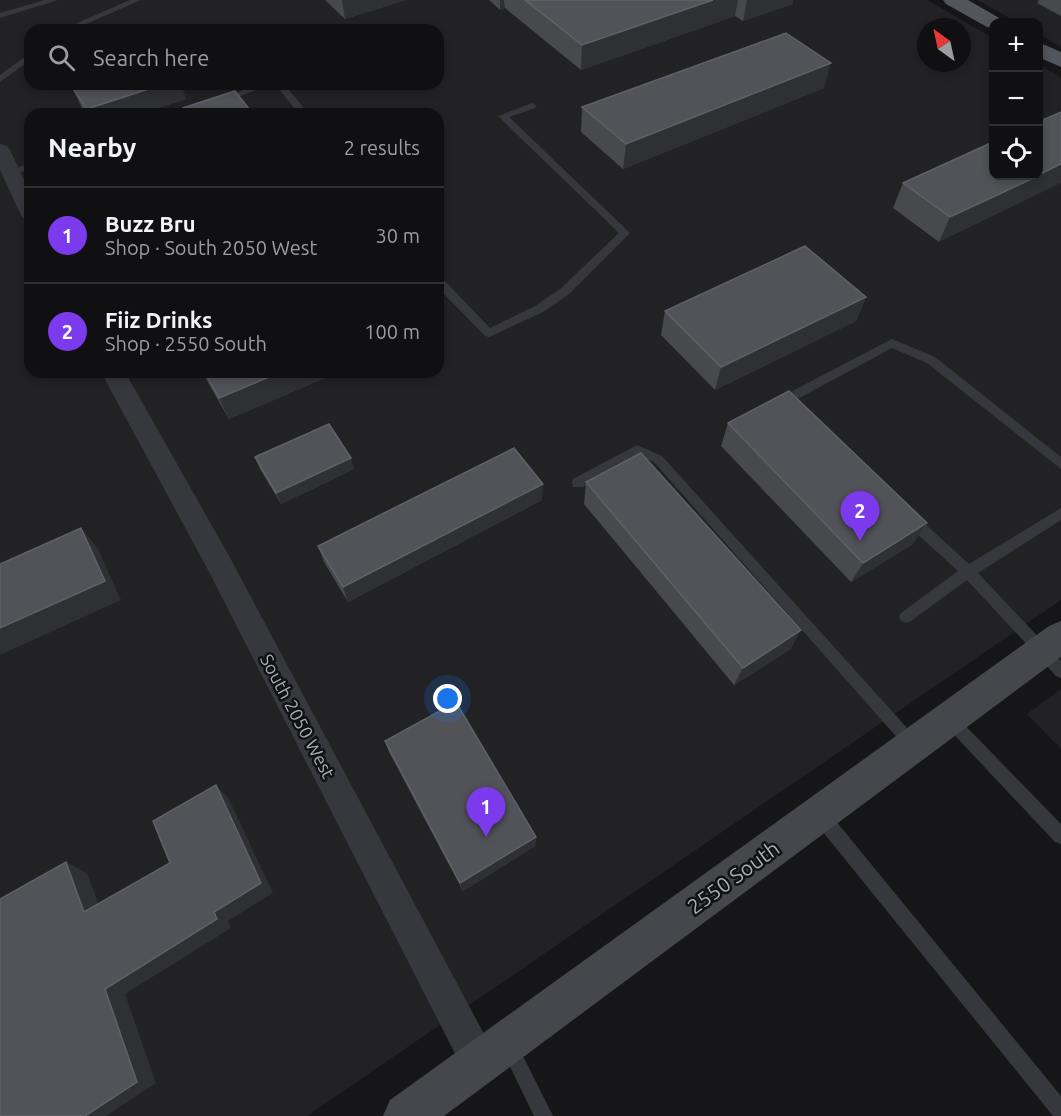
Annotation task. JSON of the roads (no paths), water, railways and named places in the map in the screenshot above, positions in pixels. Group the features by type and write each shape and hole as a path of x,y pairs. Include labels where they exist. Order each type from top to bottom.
{"main road":[{"path":"953,0 989,21"},
{"path":"1043,51 1061,61"}],"street":[{"path":"0,150 24,200"},
{"name":"South 2050 West","path":"116,378 493,1052"},
{"name":"2550 South","path":"406,1116 949,719 1055,653"}],"lane":[{"path":"0,16 54,0"},
{"path":"79,24 137,0"},
{"path":"1,74 24,60"},
{"path":"205,106 250,90"},
{"path":"284,90 299,108"},
{"path":"444,287 489,333 539,309 564,292 625,233 503,116 532,106"},
{"path":"11,172 24,168"},
{"path":"801,417 783,401 892,343 931,360 1061,464"},
{"path":"578,483 638,450 658,459 913,745"},
{"path":"897,507 1055,653"},
{"path":"906,617 968,572 1061,513"},
{"path":"949,719 1061,836"},
{"path":"819,814 1061,1111"},
{"path":"493,1052 544,1116"}],"place":[{"name":"Fiiz Drinks","path":"860,541"},
{"name":"Buzz Bru","path":"486,837"}]}
